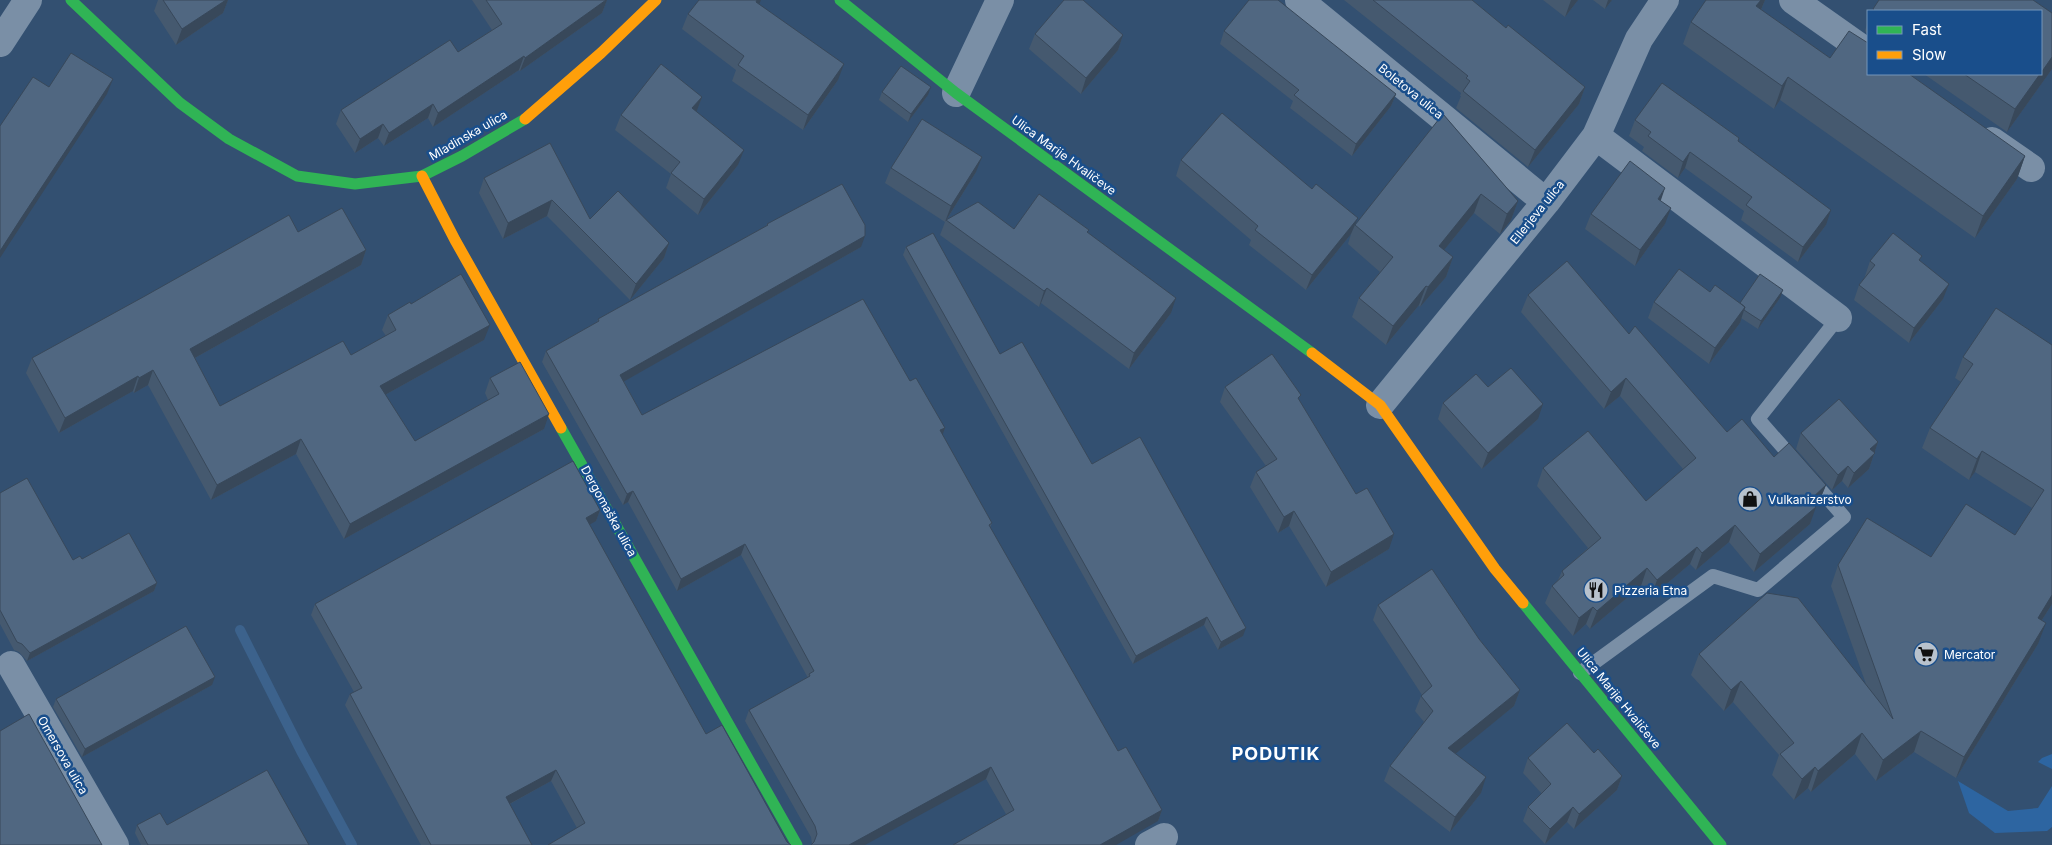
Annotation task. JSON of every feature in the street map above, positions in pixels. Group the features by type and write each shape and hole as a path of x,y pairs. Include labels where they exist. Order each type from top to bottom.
{"street":[{"path":"0,43 28,0"},
{"name":"Mladinska ulica","path":"78,2 180,103 229,139 297,176 355,184 422,176 462,156 523,120 601,53 656,0"},
{"name":"Ulica Marije Hvaličeve","path":"840,0 956,93 1277,326 1380,405 1495,569 1721,845"},
{"path":"956,93 1000,0"},
{"name":"Boletova ulica","path":"1299,0 1546,202"},
{"name":"Ellerjeva ulica","path":"1380,405 1546,202 1596,136 1640,38 1665,0"},
{"path":"1793,0 1867,52"},
{"path":"1968,124 2031,168"},
{"path":"1596,136 1838,318"},
{"name":"Dergomaška ulica","path":"422,176 460,248 797,845"},
{"name":"Omersova ulica","path":"11,665 115,845"}],"lane":[{"path":"1580,673 1713,576 1758,590 1844,517 1758,419 1838,318"}],"shaded area":[{"path":"2052,754 2052,769 2038,762 2042,758"},
{"path":"1958,781 2008,811 2038,808 2052,786 2052,827 2047,831 1995,833 1969,813"}],"building":[{"path":"163,0 226,0 182,29"},
{"path":"486,0 606,0 525,58 524,56 438,113 433,104 389,133 383,124 360,139 341,110 450,40 458,52 502,24"},
{"path":"699,0 757,0 756,2 844,64 808,115 738,65 744,56 688,14"},
{"path":"1064,0 1083,0 1123,35 1086,78 1035,34"},
{"path":"1249,0 1278,0 1396,94 1356,144 1294,95 1299,90 1224,31"},
{"path":"1373,0 1472,0 1506,28 1508,25 1585,87 1535,150 1463,91 1470,81 1466,78 1468,76"},
{"path":"1706,0 1761,0 1756,6 1830,58 1849,31 1867,42 1867,75 1910,75 2025,156 1983,216 1788,77 1782,86 1691,22"},
{"path":"1879,0 2033,0 2052,13 2052,57 2042,72 2042,10 1873,9"},
{"path":"71,53 113,79 0,251 0,126 33,77 49,87"},
{"path":"661,64 702,97 692,108 744,150 704,199 671,173 680,162 621,115"},
{"path":"901,66 931,87 911,114 882,92"},
{"path":"1965,75 2039,75 2015,109"},
{"path":"1662,83 1739,138 1738,141 1831,210 1803,247 1746,205 1752,197 1690,152 1683,162 1648,136 1651,132 1635,120"},
{"path":"1222,113 1312,189 1316,184 1358,218 1312,275 1255,230 1258,226 1181,160"},
{"path":"1443,114 1518,201 1507,214 1481,194 1439,246 1453,257 1393,326 1359,298 1393,257 1355,225"},
{"path":"922,119 982,157 951,206 891,168"},
{"path":"550,143 590,219 618,191 669,243 636,284 552,200 508,223 484,178"},
{"path":"1630,161 1665,188 1658,199 1671,208 1640,250 1591,214"},
{"path":"842,184 865,225 865,236 620,375 642,415 863,299 910,381 916,378 945,428 940,430 992,523 989,525 1118,751 1126,747 1162,810 1100,845 953,845 1014,810 991,767 849,845 811,845 817,834 815,826 749,710 810,676 809,674 814,671 745,544 681,579 633,491 627,494 546,351 599,321 598,319"},
{"path":"1039,194 1089,230 1087,232 1176,298 1134,353 1047,288 1044,291 946,220 978,202 1014,229"},
{"path":"342,208 366,250 190,349 220,406 343,341 351,355 396,330 388,315 410,302 411,304 461,274 490,325 380,386 415,441 499,394 490,378 520,362 549,414 350,524 301,439 217,485 153,370 139,378 138,376 65,418 32,358 289,215 298,232"},
{"path":"933,233 1000,354 1022,342 1092,464 1140,437 1246,628 1221,642 1207,617 1136,656 906,247"},
{"path":"1893,233 1922,256 1919,260 1949,284 1914,328 1859,285 1875,265 1870,261"},
{"path":"1567,261 1629,334 1635,326 1727,432 1742,419 1774,457 1789,443 1826,485 1810,500 1816,507 1760,554 1735,525 1702,553 1697,547 1657,580 1647,568 1597,611 1593,607 1579,618 1552,586 1564,575 1562,571 1601,538 1543,468 1588,431 1646,501 1696,458 1626,378 1611,392 1528,295"},
{"path":"1679,269 1710,292 1715,285 1745,307 1715,348 1654,302"},
{"path":"1760,274 1783,290 1761,321 1744,310 1745,307 1740,303"},
{"path":"1996,308 2052,345 2052,595 2038,618 2046,623 1964,757 1921,731 1883,760 1862,733 1818,771 1815,767 1802,779 1780,754 1794,743 1741,681 1731,690 1699,654 1767,593 1798,598 1893,719 1838,565 1867,518 1931,557 1966,504 2015,535 2044,490 1982,451 1977,459 1930,428 1973,364 1963,357"},
{"path":"1272,354 1301,395 1298,398 1356,494 1367,488 1394,534 1331,572 1294,511 1284,517 1256,472 1277,459 1225,387"},
{"path":"1511,368 1543,404 1488,453 1443,403 1476,374 1488,387"},
{"path":"1839,399 1878,442 1870,449 1875,453 1854,473 1848,466 1838,475 1801,433"},
{"path":"573,461 600,510 586,518 706,734 722,725 787,842 791,845 548,845 585,823 556,770 506,797 532,845 431,845 350,694 362,688 315,604"},
{"path":"27,478 73,560 80,556 82,559 129,533 157,583 30,653 22,644 17,642 0,610 0,493"},
{"path":"1432,569 1479,639 1520,690 1448,748 1486,777 1455,817 1390,766 1433,711 1421,696 1432,686 1378,605"},
{"path":"186,626 215,677 85,749 56,699"},
{"path":"29,714 102,845 0,845 0,731"},
{"path":"1567,723 1594,753 1598,749 1622,776 1579,814 1573,807 1550,829 1528,807 1551,784 1528,758"},
{"path":"267,770 309,845 148,845 137,825 160,813 167,825"}],"waterway":[{"path":"240,630 301,751 352,845"}],"traffic: fast":[{"path":"71,0 180,103 229,139 297,176 355,184 422,176 462,156 525,119"},
{"path":"840,0 956,93 1312,353"},
{"path":"561,428 797,845"},
{"path":"1523,603 1721,845"}],"traffic: slow":[{"path":"525,119 601,53 656,0"},
{"path":"422,176 455,240 561,428"},
{"path":"1312,353 1380,405 1495,569 1523,603"}],"place":[{"name":"Vulkanizerstvo","path":"1750,499"},
{"name":"Pizzeria Etna","path":"1596,590"},
{"name":"Mercator","path":"1926,654"}],"district":[{"name":"PODUTIK","path":"1276,753"}]}
